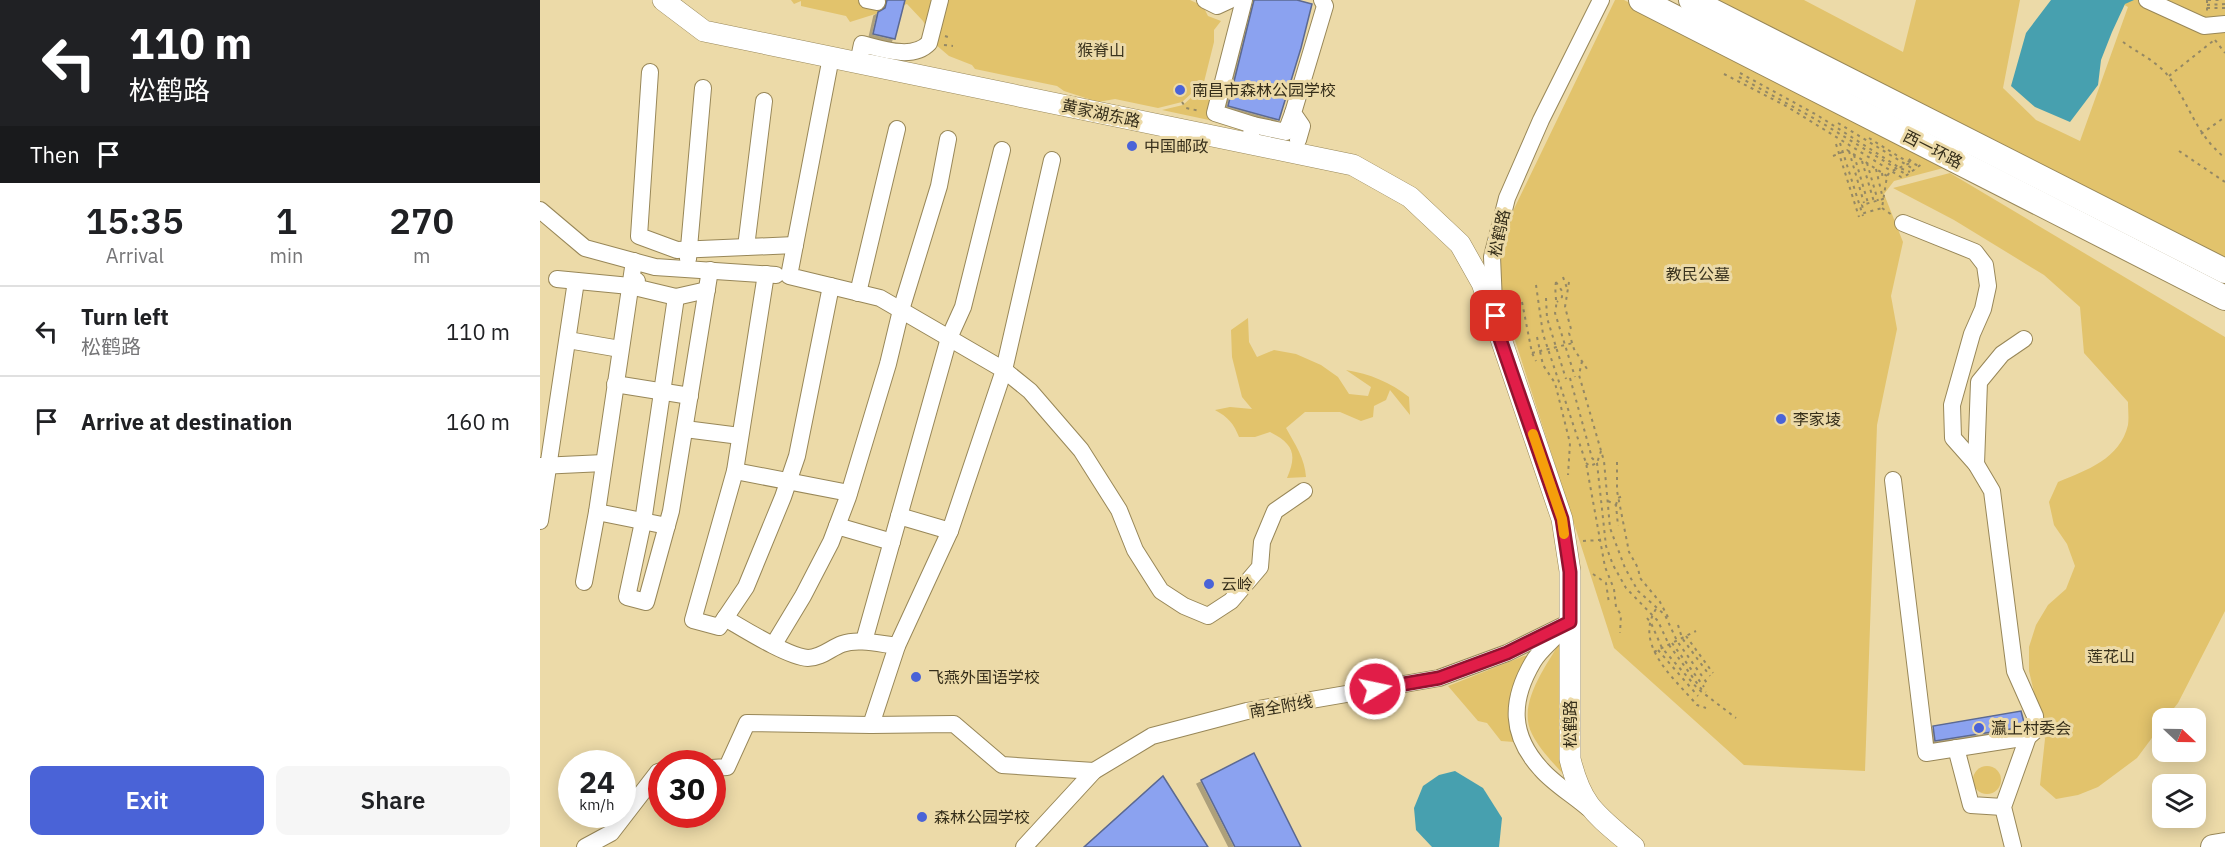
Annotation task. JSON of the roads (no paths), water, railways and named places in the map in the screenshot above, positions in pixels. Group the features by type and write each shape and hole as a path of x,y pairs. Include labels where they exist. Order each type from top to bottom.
{"highway":[{"name":"西一环路","path":"1641,0 2225,298"},
{"name":"西一环路","path":"1691,0 2225,272"},
{"path":"2213,847 2225,845"}],"main road":[{"name":"黄家湖东路","path":"663,0 704,31 858,63 1251,134 1353,165 1410,197 1460,244 1482,283 1499,336"},
{"name":"松鹤路","path":"1499,336 1562,519 1570,572 1570,759 1576,785 1591,810 1634,847"}],"street":[{"path":"858,63 862,44 904,52 925,47 929,43 940,0"},
{"path":"1205,0 1217,6 1230,0"},
{"path":"1244,0 1215,113 1251,134 1287,132 1325,6 1322,0"},
{"name":"松鹤路","path":"1499,336 1493,296 1492,257 1507,198 1541,120 1602,0"},
{"path":"2153,3 2204,26 2222,30"},
{"path":"789,276 831,57"},
{"path":"650,72 639,236 677,250 795,245"},
{"path":"688,269 704,88"},
{"path":"746,247 764,101"},
{"path":"1293,113 1302,126 1298,140"},
{"path":"858,293 897,129"},
{"path":"774,644 802,596 837,526 849,493 939,186 948,139"},
{"path":"864,641 949,338 963,307 1002,150"},
{"path":"871,725 897,646 950,531 1004,370 1052,160"},
{"path":"540,210 585,248 655,267 789,276 880,298 1004,370 1030,391 1081,450 1119,510 1135,550 1161,591 1184,606 1208,616 1231,601 1260,567 1262,542 1275,511 1304,491"},
{"path":"1903,223 1975,252 1985,265 1988,286 1983,309 1972,334 1952,405 1953,438 1977,464 1992,491 2015,671 2035,716 2036,730 2028,737 2003,807 2013,847"},
{"path":"584,582 597,512 634,261"},
{"path":"630,286 655,267"},
{"path":"676,297 643,522 627,597 646,602 667,526 710,270"},
{"path":"766,274 735,471 693,620 719,627 746,587 788,481 796,456 831,286"},
{"path":"557,279 630,286 676,297 707,290"},
{"path":"540,521 544,466 568,340 576,281"},
{"path":"1977,464 1979,382 2002,354 2024,339"},
{"path":"568,340 620,349"},
{"path":"615,384 690,396"},
{"path":"685,429 740,436"},
{"path":"544,466 604,463"},
{"path":"735,471 849,493"},
{"path":"1893,480 1926,753 2028,737"},
{"path":"597,512 667,526"},
{"path":"899,516 950,531"},
{"path":"837,526 892,542"},
{"path":"725,618 785,651 808,658 827,653 843,643 864,641 897,646"},
{"path":"1570,622 1533,660 1519,692 1516,719 1522,744 1542,770 1591,810"},
{"name":"南全附线","path":"1024,847 1094,771 1152,736 1247,711 1439,678 1507,653 1570,622"},
{"path":"726,767 747,723 954,724 1002,765 1094,771"},
{"path":"1956,748 1971,805 2003,807"},
{"path":"585,847 611,833 648,785"}],"water":[{"path":"2051,0 2134,0 2125,4 2112,32 2101,60 2098,85 2070,122 2035,107 2011,86 2026,33"},
{"path":"1455,771 1483,788 1502,818 1499,847 1432,847 1416,830 1414,808 1423,786 1439,775"}],"place":[{"name":"南昌市森林公园学校","path":"1180,90"},
{"name":"中国邮政","path":"1132,146"},
{"name":"李家堎","path":"1781,419"},
{"name":"云岭","path":"1209,584"},
{"name":"飞燕外国语学校","path":"916,677"},
{"name":"瀛上村委会","path":"1979,728"},
{"name":"森林公园学校","path":"922,817"}],"park label":[{"name":"猴脊山","path":"1101,50"},
{"name":"教民公墓","path":"1698,274"},
{"name":"莲花山","path":"2111,656"}]}
